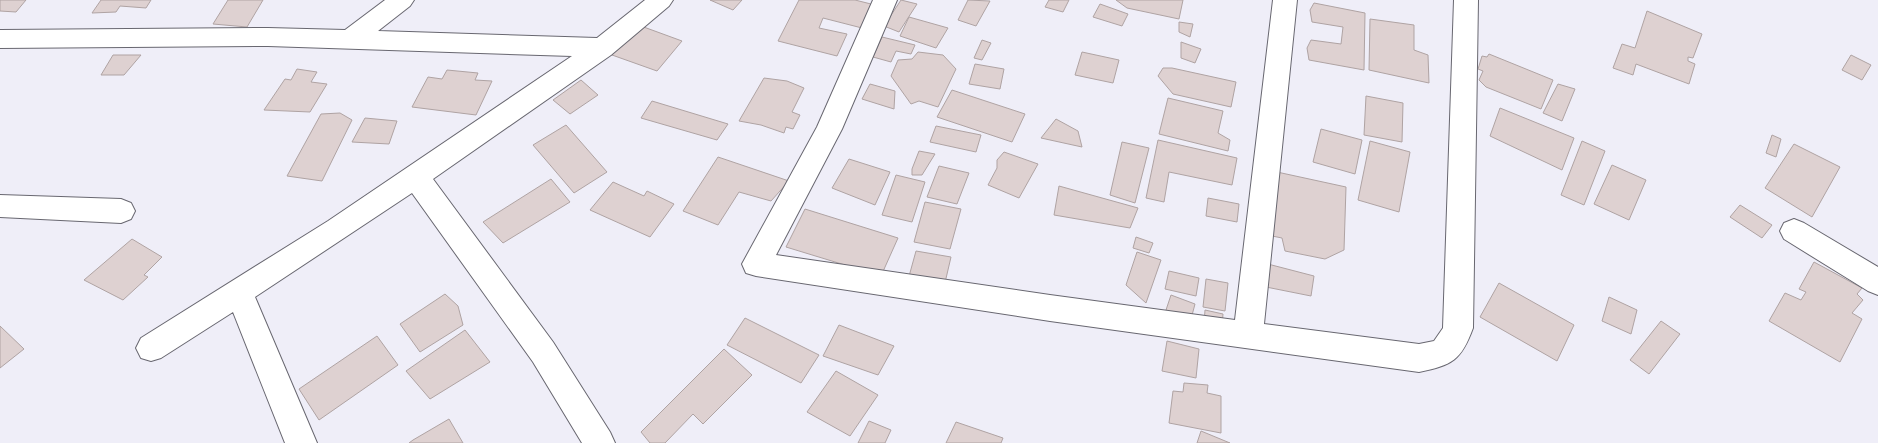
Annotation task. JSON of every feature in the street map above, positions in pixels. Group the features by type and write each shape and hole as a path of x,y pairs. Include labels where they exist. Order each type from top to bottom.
{"street":[{"path":"350,40 402,0"},
{"path":"151,348 416,177 602,48 661,0"},
{"path":"885,0 829,129 756,264 1418,358 1439,354 1452,345 1458,328 1460,313 1466,0"},
{"path":"1248,335 1285,0"},
{"path":"0,39 268,37 602,48"},
{"path":"416,177 543,352 599,443"},
{"path":"0,206 121,211"},
{"path":"1794,231 1878,282"},
{"path":"239,292 301,443"}],"building":[{"path":"0,0 26,0 16,12 0,11"},
{"path":"101,0 151,0 146,8 120,6 116,12 92,13"},
{"path":"228,0 263,0 247,27 213,24"},
{"path":"710,0 742,0 733,10"},
{"path":"799,0 855,0 875,5 862,28 823,18 819,28 847,34 837,56 778,41"},
{"path":"901,0 917,4 899,32 884,26"},
{"path":"968,0 990,1 976,26 958,20"},
{"path":"1049,0 1069,0 1063,12 1045,7"},
{"path":"1116,0 1183,0 1179,19 1127,8"},
{"path":"1314,3 1365,13 1364,70 1309,60 1307,48 1311,40 1341,44 1343,27 1312,22 1310,10"},
{"path":"1100,4 1128,14 1122,26 1093,17"},
{"path":"1647,11 1702,34 1693,58 1688,57 1688,61 1695,64 1689,84 1636,64 1633,75 1613,68 1622,44 1635,48"},
{"path":"909,17 948,28 936,48 900,36"},
{"path":"1370,19 1414,25 1414,50 1428,55 1429,83 1369,70"},
{"path":"1179,22 1193,24 1190,37 1179,32"},
{"path":"641,26 682,41 657,71 612,55"},
{"path":"882,37 915,45 911,54 896,51 891,62 873,57"},
{"path":"982,40 991,43 982,60 974,58"},
{"path":"1181,42 1201,49 1195,63 1181,58"},
{"path":"918,52 943,55 956,69 938,107 919,101 911,104 891,76 898,60 912,59"},
{"path":"1082,52 1119,60 1113,83 1075,75"},
{"path":"1489,54 1553,80 1541,109 1486,87 1479,80 1483,71 1478,69 1482,56 1487,57"},
{"path":"113,55 141,55 124,75 101,75"},
{"path":"1851,55 1871,65 1862,80 1842,70"},
{"path":"975,64 1004,69 1000,89 969,84"},
{"path":"1163,68 1172,68 1236,82 1231,107 1173,94 1158,76"},
{"path":"297,69 317,72 311,82 327,84 310,112 264,110 285,79 291,80"},
{"path":"447,70 478,73 475,80 492,81 476,115 412,107 428,77 442,79"},
{"path":"764,78 787,81 804,88 792,112 800,115 793,129 786,127 784,133 761,125 739,121"},
{"path":"581,80 598,95 570,114 553,100"},
{"path":"870,84 895,91 894,109 862,99"},
{"path":"1558,84 1575,89 1562,121 1543,113"},
{"path":"952,90 1025,114 1012,142 937,117"},
{"path":"1366,96 1403,103 1402,142 1364,135"},
{"path":"1168,98 1223,111 1218,133 1230,140 1228,151 1159,134"},
{"path":"652,101 728,124 717,140 641,118"},
{"path":"1500,108 1574,138 1562,170 1490,136"},
{"path":"340,113 352,120 322,181 287,176 321,114"},
{"path":"365,118 397,121 389,144 352,142"},
{"path":"1056,119 1078,131 1082,147 1041,138"},
{"path":"566,125 607,172 574,193 533,145"},
{"path":"936,126 981,135 976,152 930,142"},
{"path":"1321,129 1362,140 1355,174 1313,162"},
{"path":"1772,135 1781,139 1776,157 1766,153"},
{"path":"1158,140 1237,158 1232,185 1169,172 1164,202 1146,198"},
{"path":"1370,141 1410,152 1399,212 1358,200"},
{"path":"1582,141 1605,151 1584,205 1561,195"},
{"path":"1122,142 1149,148 1135,203 1110,195"},
{"path":"1794,144 1840,167 1812,217 1765,188"},
{"path":"919,151 935,154 922,175 912,175 912,169"},
{"path":"1004,152 1038,164 1019,198 988,185 997,168 997,160"},
{"path":"718,157 789,181 771,201 739,192 718,225 683,211"},
{"path":"849,159 890,172 875,205 832,188"},
{"path":"1612,165 1646,180 1629,220 1594,204"},
{"path":"939,166 969,173 957,204 927,197"},
{"path":"1277,172 1346,187 1344,250 1325,259 1285,251 1282,238 1267,235"},
{"path":"896,175 925,182 912,222 882,215"},
{"path":"551,179 570,202 503,243 483,222"},
{"path":"613,182 644,196 647,191 674,204 650,237 590,210"},
{"path":"1059,186 1138,208 1130,228 1054,215"},
{"path":"1208,198 1239,204 1237,222 1206,216"},
{"path":"925,202 961,209 950,249 914,242"},
{"path":"1740,205 1772,225 1762,238 1730,217"},
{"path":"805,209 898,238 881,276 786,247"},
{"path":"1136,237 1153,243 1149,253 1133,248"},
{"path":"132,239 162,257 144,275 148,277 123,300 84,280"},
{"path":"916,251 951,257 944,287 908,280"},
{"path":"1137,252 1161,260 1146,303 1126,285"},
{"path":"1814,262 1862,288 1857,294 1863,300 1852,313 1862,319 1840,362 1769,321 1785,293 1801,300 1806,292 1799,289"},
{"path":"1264,263 1314,276 1311,296 1266,287"},
{"path":"1169,271 1199,278 1196,296 1165,289"},
{"path":"1206,279 1228,283 1225,311 1203,307"},
{"path":"1499,283 1574,325 1557,361 1480,317"},
{"path":"445,294 458,306 463,325 420,352 400,324"},
{"path":"1171,295 1195,304 1191,319 1166,310"},
{"path":"1609,297 1637,310 1631,334 1602,321"},
{"path":"1205,310 1223,314 1222,327 1204,324"},
{"path":"745,318 819,355 801,383 727,345"},
{"path":"1661,321 1680,334 1649,374 1630,360"},
{"path":"839,325 894,346 878,375 823,356"},
{"path":"0,326 24,349 0,368"},
{"path":"465,330 490,362 430,399 406,371"},
{"path":"377,336 398,365 319,420 299,389"},
{"path":"1167,341 1199,349 1196,378 1162,371"},
{"path":"724,349 752,375 703,424 693,414 665,443 650,443 641,432"},
{"path":"836,371 878,395 850,436 807,412"},
{"path":"1184,383 1208,385 1207,393 1221,396 1221,433 1169,423 1173,391 1183,392"},
{"path":"449,419 463,443 409,443 413,440"},
{"path":"869,421 891,430 885,443 858,443"},
{"path":"956,422 1003,438 1001,443 946,443"},
{"path":"1201,431 1230,443 1197,443"}]}
